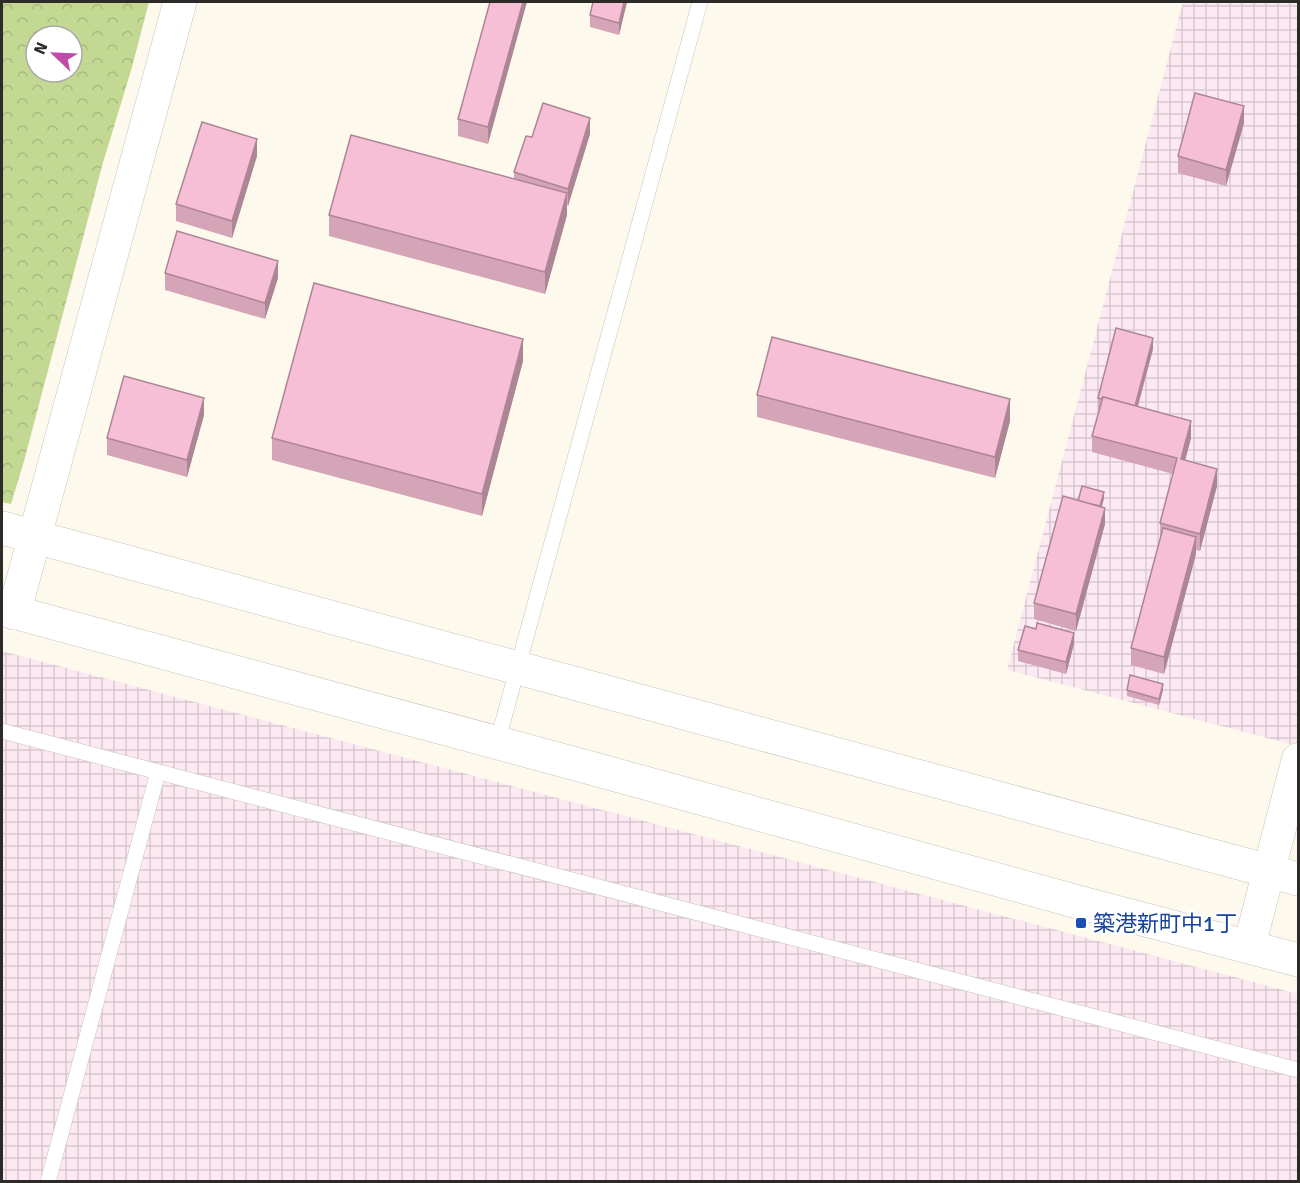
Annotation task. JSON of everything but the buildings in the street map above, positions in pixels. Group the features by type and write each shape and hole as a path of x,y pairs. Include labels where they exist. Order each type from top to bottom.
{"street":[{"path":"180,2 35,537 8,611 1299,960"},
{"path":"2,528 878,767 1284,875"},
{"path":"1249,947 1284,875 1299,759"}],"lane":[{"path":"497,743 700,2"},
{"path":"2,731 1299,1070"},
{"path":"48,1182 158,772"}],"shaded area":[{"path":"1183,2 1298,2 1298,746 1007,670"},
{"path":"2,651 1298,994 1298,1181 2,1181"}],"green space":[{"path":"2,2 149,2 102,166 11,504 2,502"}],"place":[{"name":"築港新町中1丁","path":"1081,923"}]}
